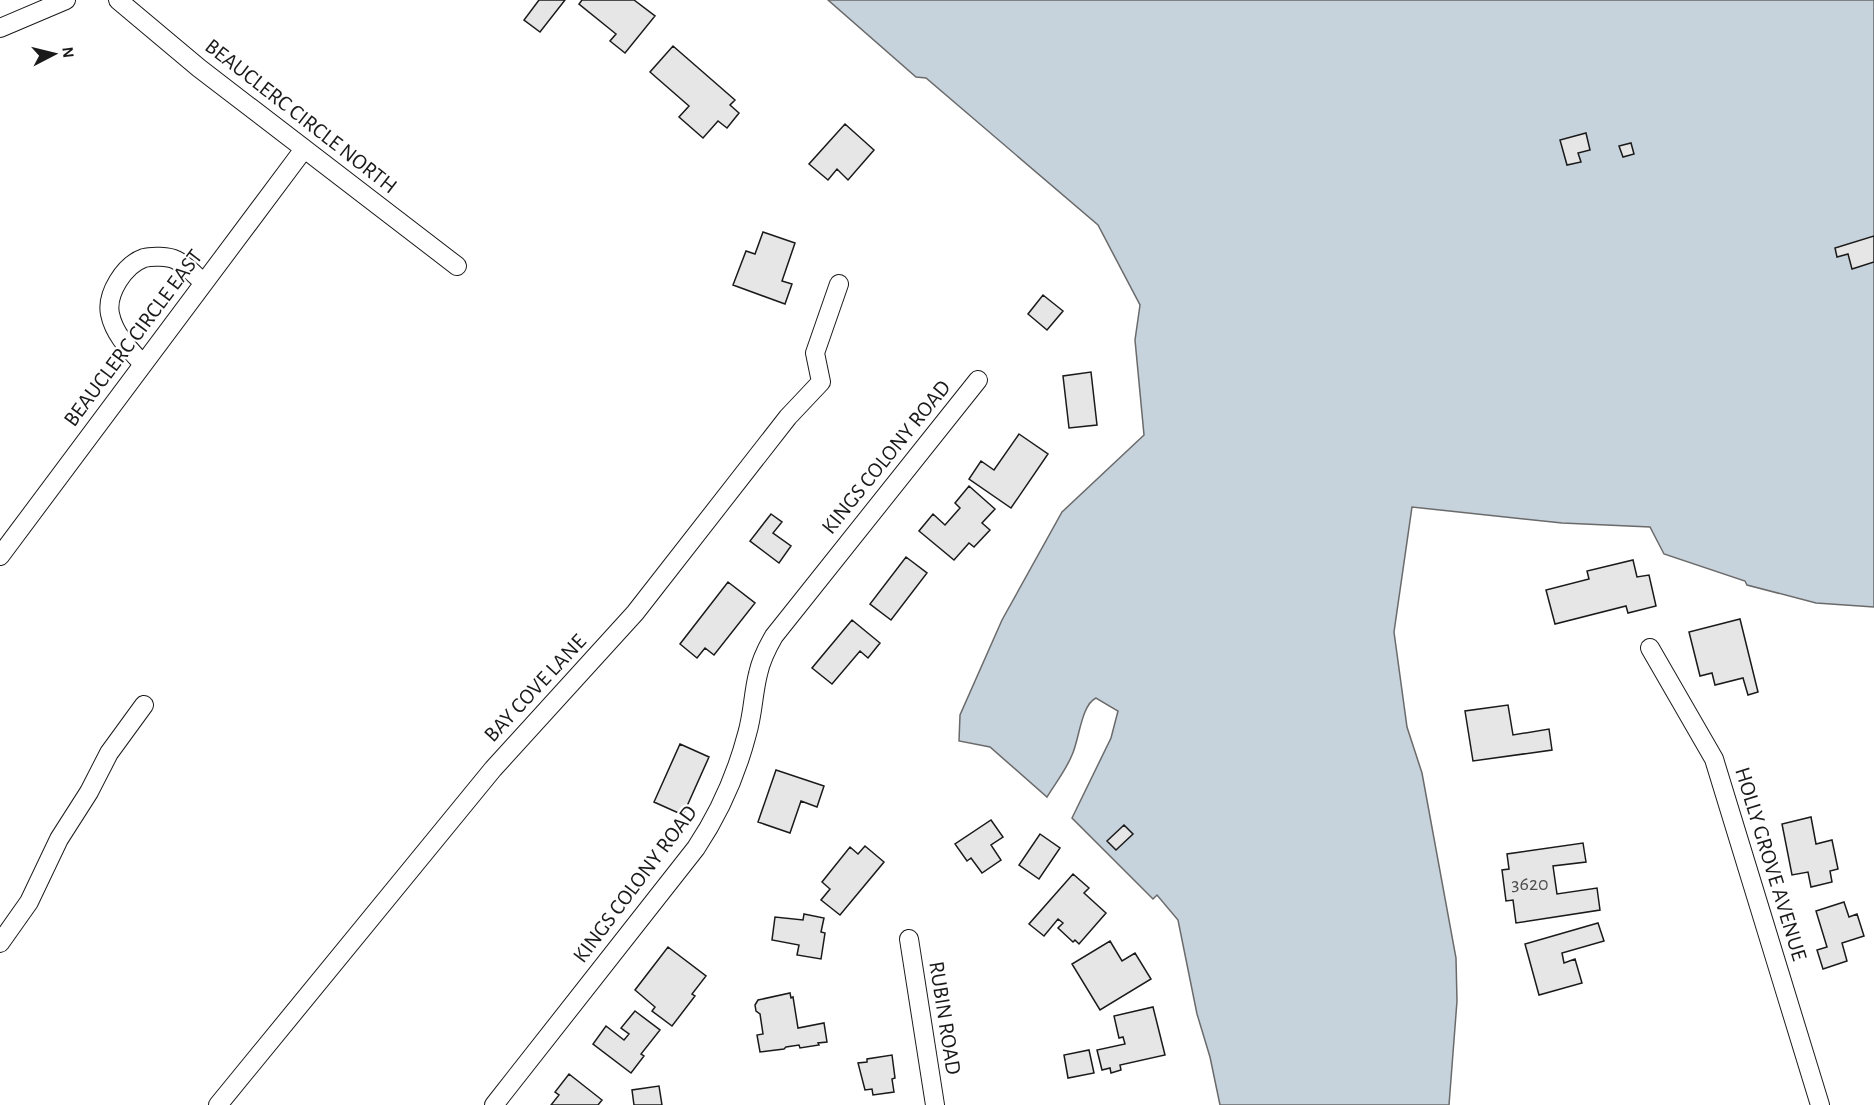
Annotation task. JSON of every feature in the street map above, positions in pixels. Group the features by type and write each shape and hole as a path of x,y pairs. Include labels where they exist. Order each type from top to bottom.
{"street":[{"path":"0,28 66,0"},
{"name":"BEAUCLERC CIRCLE NORTH","path":"118,0 200,68 457,266"},
{"name":"BEAUCLERC CIRCLE EAST","path":"0,556 304,149"},
{"path":"143,363 116,332 110,313 110,300 116,284 128,269 144,258 159,257 176,260 204,283"},
{"name":"BAY COVE LANE","path":"218,1105 493,769 635,613 788,417 821,382 815,353 839,284"},
{"name":"KINGS COLONY ROAD","path":"494,1105 689,858 710,826 734,778 747,734 761,662 774,636 978,380"},
{"name":"HOLLY GROVE AVENUE","path":"1650,648 1714,759 1820,1105"},
{"path":"0,943 29,902 59,838 83,801 109,753 144,705"},
{"name":"RUBIN ROAD","path":"909,939 934,1105"}],"shaded area":[{"path":"828,0 1874,0 1874,607 1816,603 1747,585 1745,581 1664,554 1650,527 1562,523 1412,507 1394,632 1407,727 1422,773 1456,958 1457,1001 1449,1105 1220,1105 1210,1057 1197,1014 1178,920 1157,895 1153,899 1072,818 1111,738 1118,711 1096,698 1091,702 1084,715 1070,761 1047,797 990,747 959,741 960,715 1002,620 1062,512 1144,435 1135,340 1140,305 1098,225 926,78 916,77"}],"building":[{"path":"539,0 565,0 540,32 524,20"},
{"path":"582,0 634,0 655,16 625,53 610,41 616,34 579,4"},
{"path":"673,46 735,100 730,105 739,113 727,128 718,121 703,138 679,117 689,106 650,72"},
{"path":"845,124 874,150 848,180 837,169 828,180 809,164"},
{"path":"1586,133 1590,150 1578,153 1581,162 1567,165 1560,140"},
{"path":"1631,143 1634,154 1623,157 1619,146"},
{"path":"763,232 795,243 782,281 792,284 785,304 733,285 746,251 755,254"},
{"path":"1874,236 1874,262 1852,269 1848,254 1837,257 1835,248"},
{"path":"1043,295 1063,311 1047,330 1028,314"},
{"path":"1091,372 1097,425 1069,428 1063,376"},
{"path":"1019,434 1048,454 1011,508 969,479 981,461 994,470"},
{"path":"969,486 995,509 982,523 990,530 974,547 969,543 954,560 919,531 933,514 945,525 960,508 955,503"},
{"path":"771,514 782,522 773,533 791,546 779,563 750,541"},
{"path":"906,557 927,573 891,620 870,604"},
{"path":"1633,560 1637,577 1649,575 1656,606 1628,613 1626,606 1555,624 1546,590 1589,579 1587,571"},
{"path":"728,582 755,603 714,655 705,648 697,658 680,644"},
{"path":"1740,619 1758,692 1748,695 1743,678 1715,685 1712,673 1700,676 1689,632"},
{"path":"852,620 880,643 868,658 860,651 832,684 812,668"},
{"path":"1508,705 1513,735 1549,729 1552,750 1473,761 1465,711"},
{"path":"680,744 709,757 683,815 654,802"},
{"path":"776,770 824,786 817,807 801,801 790,833 758,822"},
{"path":"1811,817 1816,844 1832,840 1838,869 1830,871 1832,882 1811,887 1808,872 1792,875 1782,824"},
{"path":"991,820 1003,837 991,845 1001,860 982,873 971,858 967,861 955,844"},
{"path":"1124,825 1133,834 1116,850 1107,841"},
{"path":"1040,834 1060,848 1039,879 1019,865"},
{"path":"1583,843 1586,862 1553,866 1557,894 1597,888 1600,910 1516,923 1513,900 1506,901 1502,870 1509,869 1507,854"},
{"path":"865,846 884,862 840,915 821,900 830,889 822,882 850,847 858,854"},
{"path":"1073,874 1089,888 1084,893 1106,913 1079,944 1075,940 1073,942 1058,928 1063,923 1058,919 1044,936 1029,924"},
{"path":"1844,902 1849,917 1857,914 1864,936 1842,943 1847,961 1823,969 1817,950 1827,947 1816,911"},
{"path":"804,914 824,918 821,932 825,933 821,959 797,955 799,945 772,940 775,917 803,920"},
{"path":"1598,923 1604,941 1562,953 1564,963 1575,959 1582,983 1539,995 1525,944"},
{"path":"1110,941 1122,961 1135,953 1151,979 1100,1010 1072,964"},
{"path":"668,947 706,976 692,994 695,996 672,1026 652,1011 655,1007 635,990"},
{"path":"790,993 791,998 793,997 798,1028 824,1023 827,1042 800,1048 799,1045 760,1052 757,1035 763,1034 760,1014 756,1011 755,1005 758,1000"},
{"path":"1153,1007 1165,1055 1120,1065 1121,1070 1111,1073 1110,1068 1102,1070 1097,1050 1125,1044 1123,1037 1119,1038 1114,1016"},
{"path":"635,1011 660,1030 641,1054 644,1056 631,1073 593,1044 606,1026 624,1040 629,1034 621,1028"},
{"path":"1089,1050 1094,1073 1068,1078 1064,1055"},
{"path":"892,1055 894,1092 873,1095 872,1089 865,1090 858,1063 867,1062 867,1059"},
{"path":"569,1074 602,1100 598,1105 551,1105 559,1095 555,1092"},
{"path":"659,1086 662,1105 634,1105 632,1090"}]}
